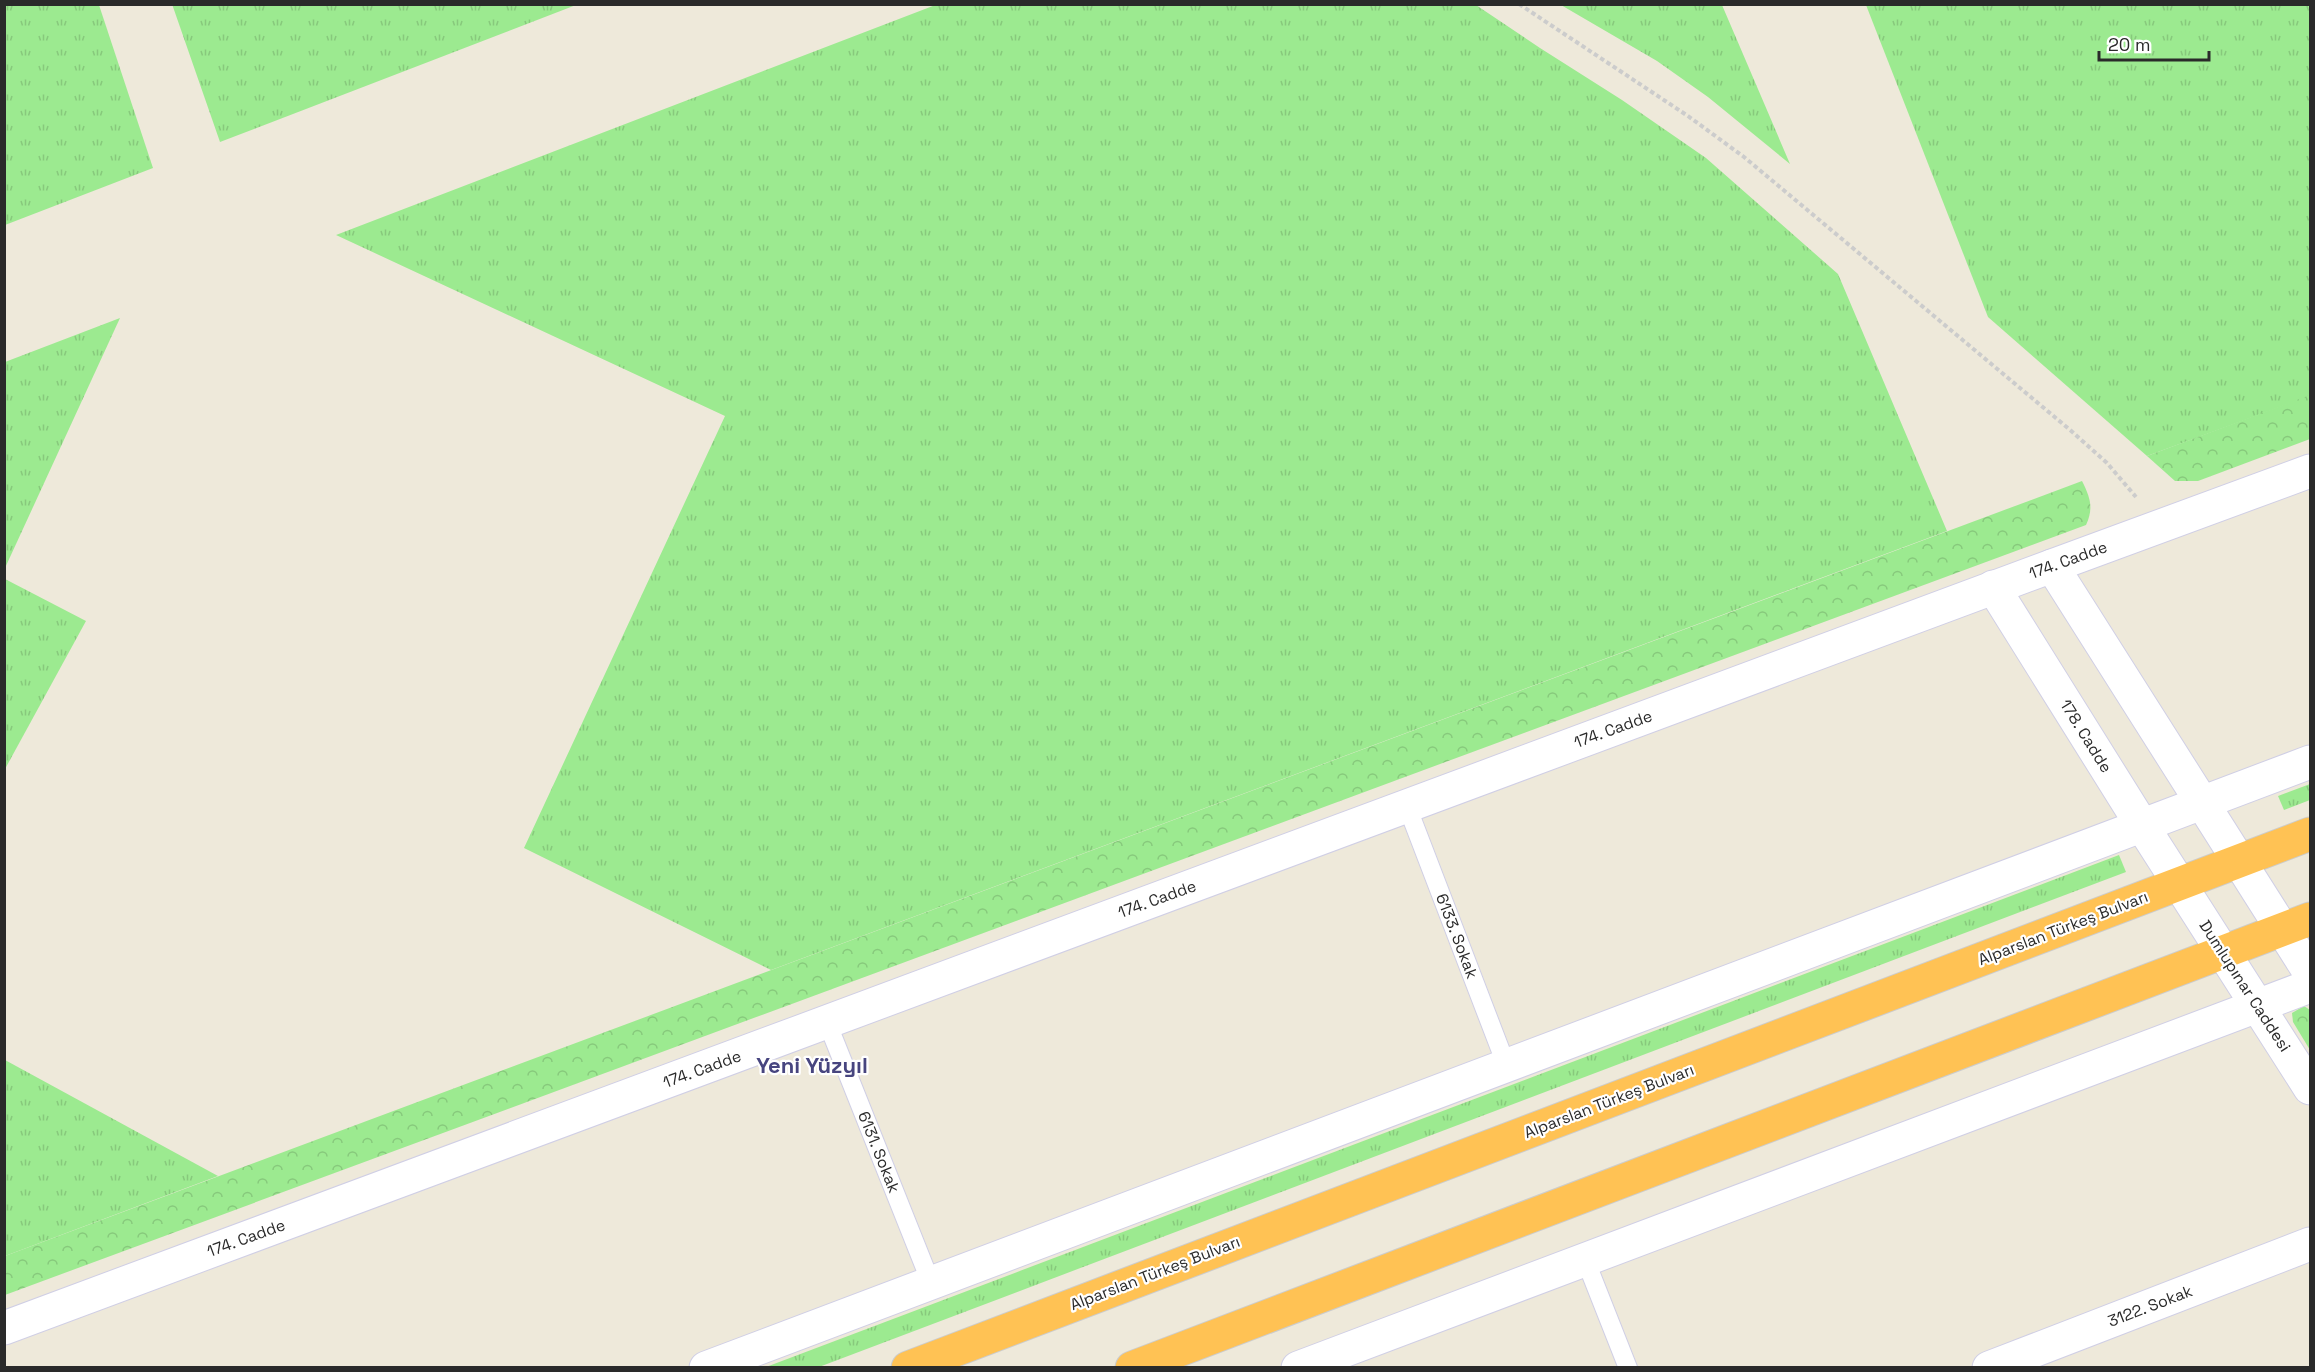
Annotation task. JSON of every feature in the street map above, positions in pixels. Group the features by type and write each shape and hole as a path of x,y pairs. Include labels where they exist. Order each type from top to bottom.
{"highway":[{"name":"Alparslan Türkeş Bulvarı","path":"908,1368 2310,834"},
{"path":"1132,1368 2296,924"}],"street":[{"name":"174. Cadde","path":"4,1328 2310,471"},
{"path":"2052,566 2238,861 2296,924 2310,973"},
{"name":"178. Cadde","path":"1993,587 2179,884"},
{"path":"706,1368 2310,762"},
{"name":"Dumlupınar Caddesi","path":"2179,884 2310,1088"},
{"path":"1298,1368 2310,986"},
{"name":"3122. Sokak","path":"1989,1368 2040,1359 2310,1244"}],"lane":[{"name":"6133. Sokak","path":"1407,806 1507,1067"},
{"name":"6131. Sokak","path":"827,1022 931,1283"},
{"path":"1585,1259 1628,1368"}],"path":[{"path":"1519,4 1688,116 1744,157 2108,463 2127,484 2158,526"}],"green space":[{"path":"5,4 99,5 153,168 5,225"},
{"path":"172,4 576,4 576,5 220,142"},
{"path":"938,4 1476,5 1706,158 1838,274 1947,531 771,970 524,848 725,416 336,235"},
{"path":"1561,5 1722,5 1790,164 1708,97 1657,61"},
{"path":"1866,5 2310,5 2310,396 2147,456 1988,317"},
{"path":"120,318 5,568 5,362"},
{"path":"2310,395 2310,439 2198,481 2175,481 2147,456"},
{"path":"2082,481 2090,503 2086,525 5,1295 5,1256"},
{"path":"5,579 86,621 5,769"},
{"path":"2310,784 2310,800 2284,810 2278,796"},
{"path":"2119,855 2126,872 819,1367 766,1367"},
{"path":"2304,1006 2310,1010 2310,1050 2293,1022 2292,1013"},
{"path":"5,1060 218,1176 5,1256"}],"district":[{"name":"Yeni Yüzyıl","path":"812,1065"}]}
